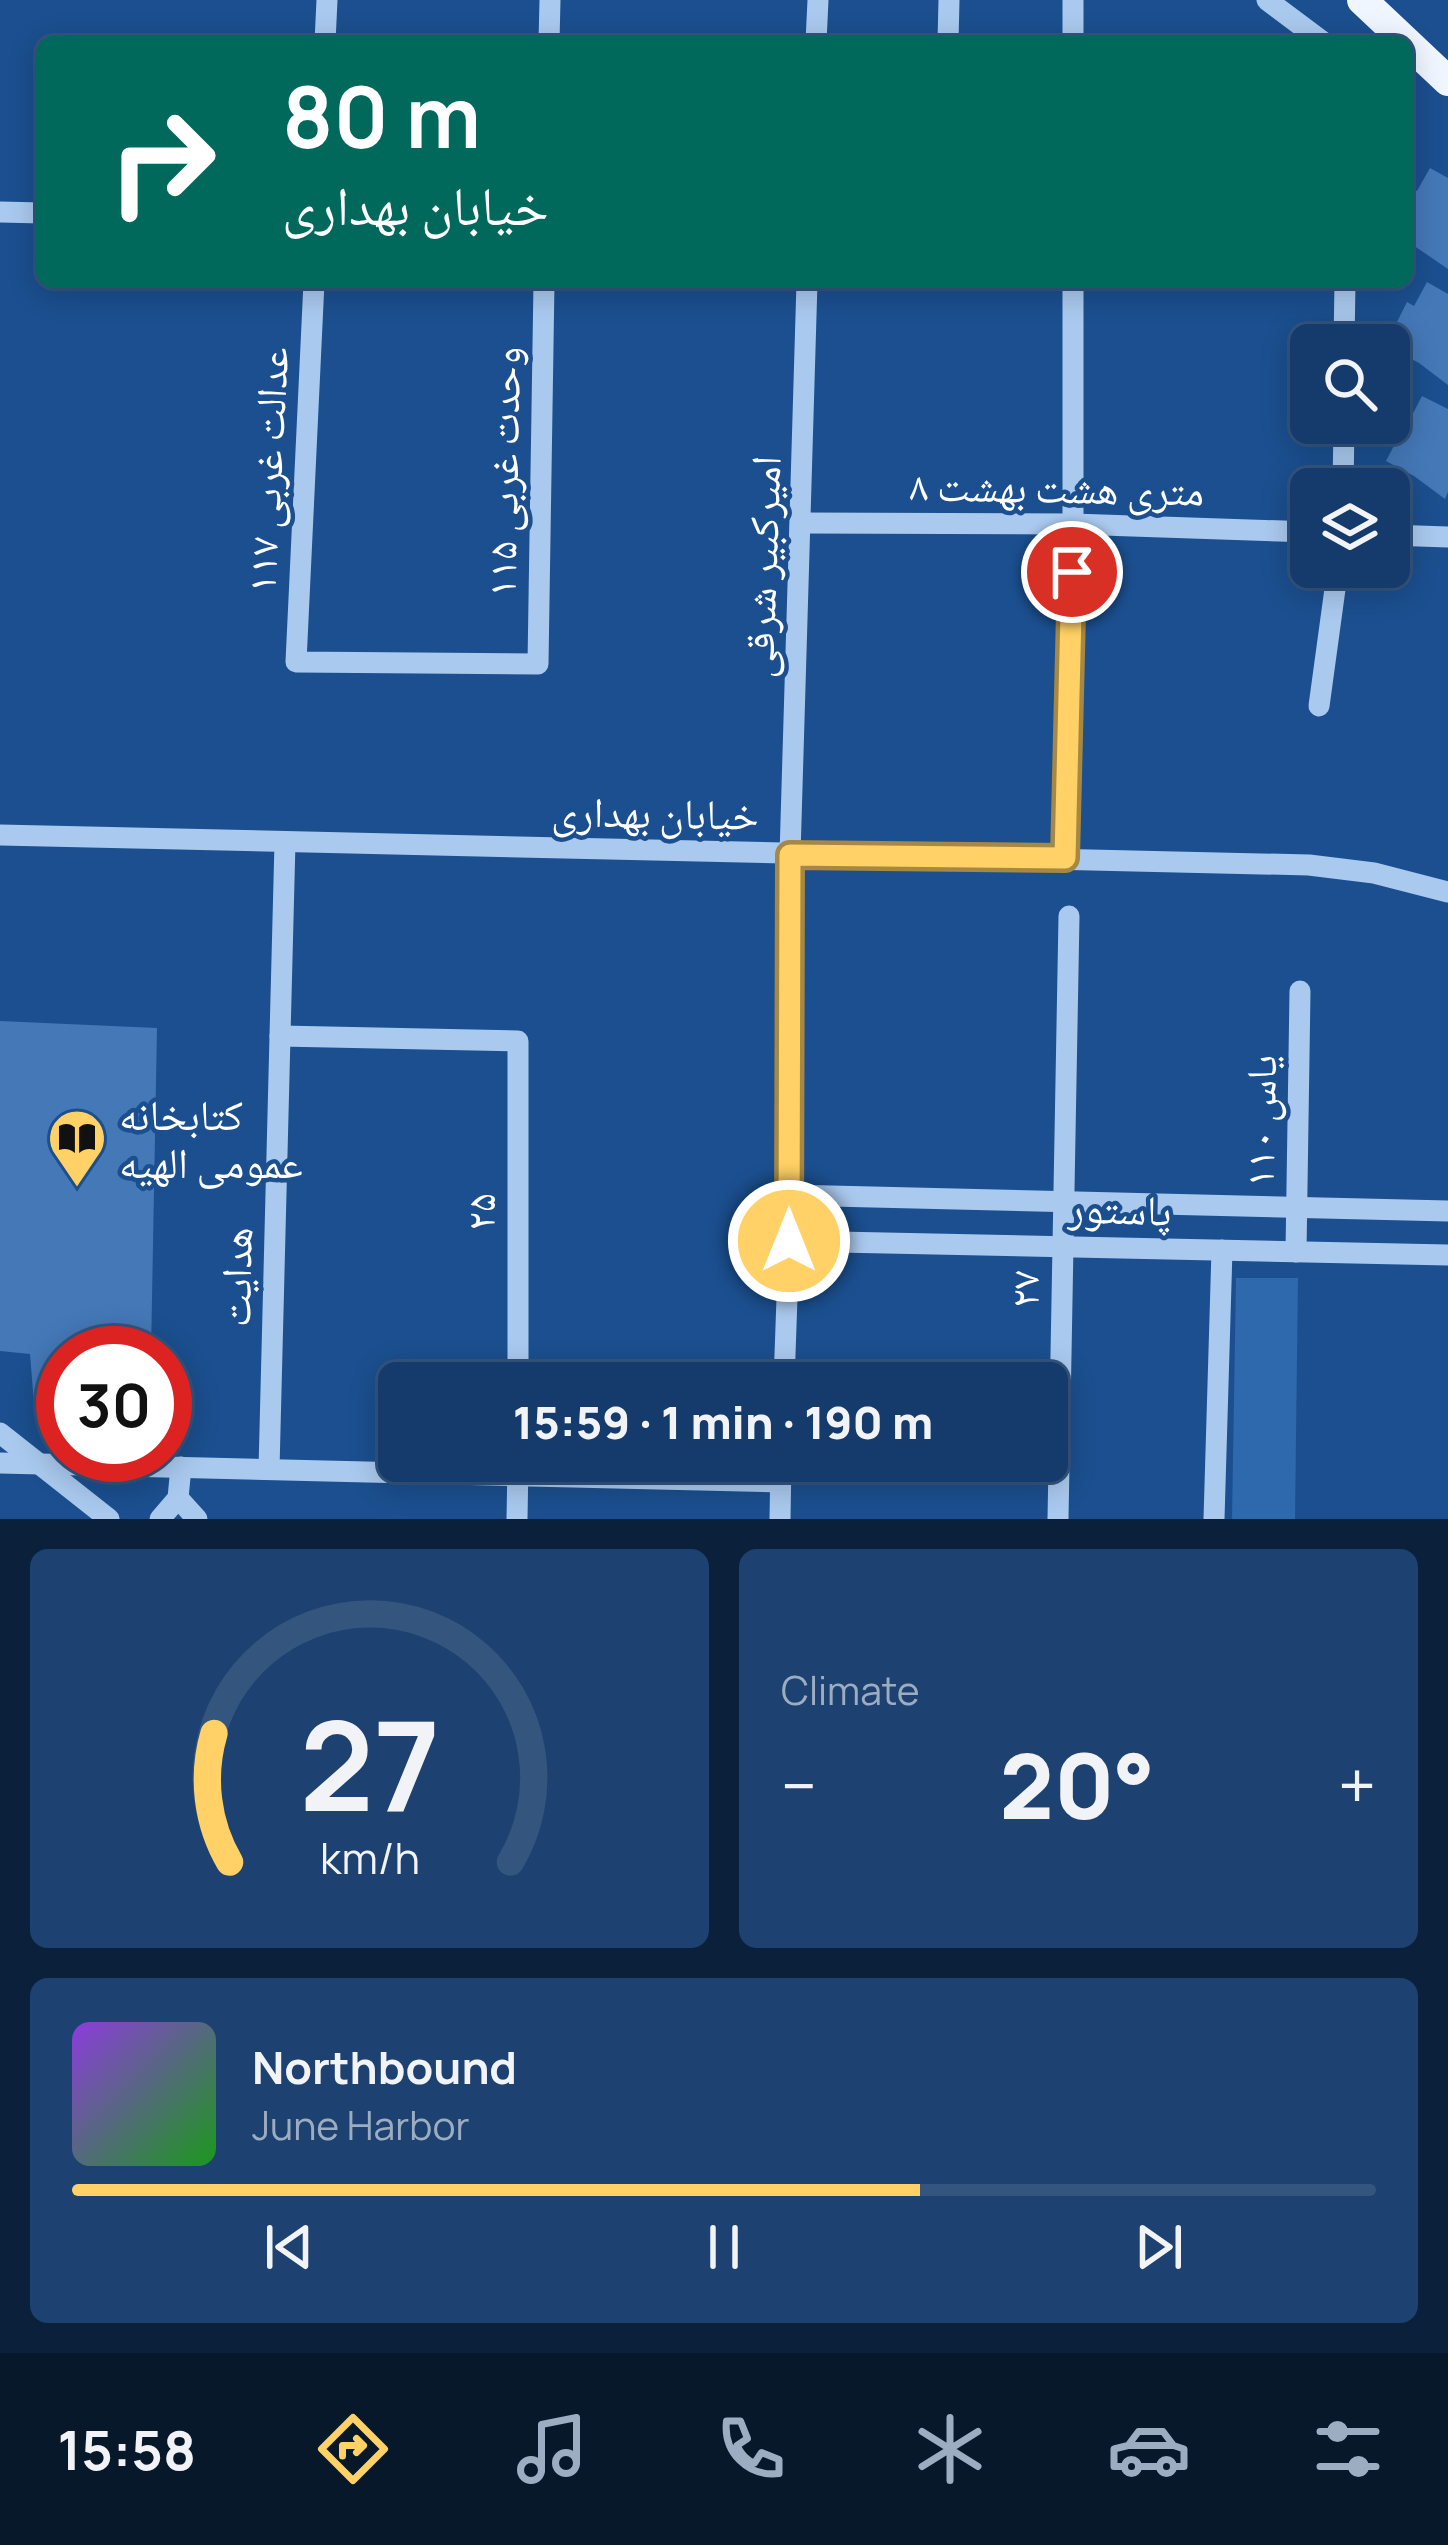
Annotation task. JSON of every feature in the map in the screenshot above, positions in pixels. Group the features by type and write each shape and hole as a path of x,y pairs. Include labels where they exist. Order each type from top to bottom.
{"main road":[{"path":"1363,0 1401,36"},
{"path":"1413,48 1448,81"}],"street":[{"path":"325,36 326,0"},
{"path":"549,36 550,0"},
{"path":"816,36 818,0"},
{"path":"948,36 950,0"},
{"path":"1073,0 1073,36"},
{"path":"1267,0 1315,36"},
{"path":"0,212 36,213"},
{"name":"۱۱۷ عدالت غربی","path":"314,288 296,662 538,664"},
{"name":"۱۱۵ وحدت غربی","path":"538,664 544,288"},
{"name":"امیرکبیر شرقی","path":"785,1362 790,855 807,288"},
{"path":"1065,858 1073,288"},
{"path":"1344,324 1345,288"},
{"name":"۸ متری هشت بهشت","path":"802,523 1073,524 1290,531"},
{"path":"1410,536 1448,537"},
{"path":"1319,706 1335,588"},
{"name":"خیابان بهداری","path":"0,836 1309,865 1374,873 1448,892"},
{"name":"هدایت","path":"269,1469 285,842"},
{"name":"۲۷","path":"1058,1519 1070,916"},
{"name":"یاس ۱۱۰","path":"1296,1252 1300,991"},
{"name":"۲۵","path":"280,1036 518,1041 518,1362"},
{"path":"789,1195 1448,1211"},
{"name":"پاستور","path":"789,1241 1448,1255"},
{"path":"1214,1519 1222,1250"},
{"path":"0,1432 34,1464 109,1519"},
{"path":"0,1463 34,1464"},
{"path":"192,1467 378,1469"},
{"path":"160,1519 178,1498 180,1482"},
{"path":"517,1519 518,1482"},
{"path":"779,1519 781,1482"},
{"path":"178,1498 197,1519"}],"shaded area":[{"path":"1236,1278 1298,1278 1295,1519 1232,1519"}],"building":[{"path":"1430,168 1448,178 1448,269 1413,245 1413,189 1417,191"},
{"path":"1427,282 1448,294 1448,385 1410,358 1410,324 1397,322 1407,302 1414,306"},
{"path":"1422,396 1448,409 1445,499 1410,474 1410,468 1386,461 1395,444 1410,444 1410,419"},
{"name":"کتابخانه عمومی الهیه","path":"0,1021 157,1028 151,1326 36,1326 36,1416 30,1354 0,1351"}],"place":[{"name":"کتابخانه عمومی الهیه","path":"77,1189"}],"route":[{"path":"789,1241 790,855 1065,858 1072,572"}]}
